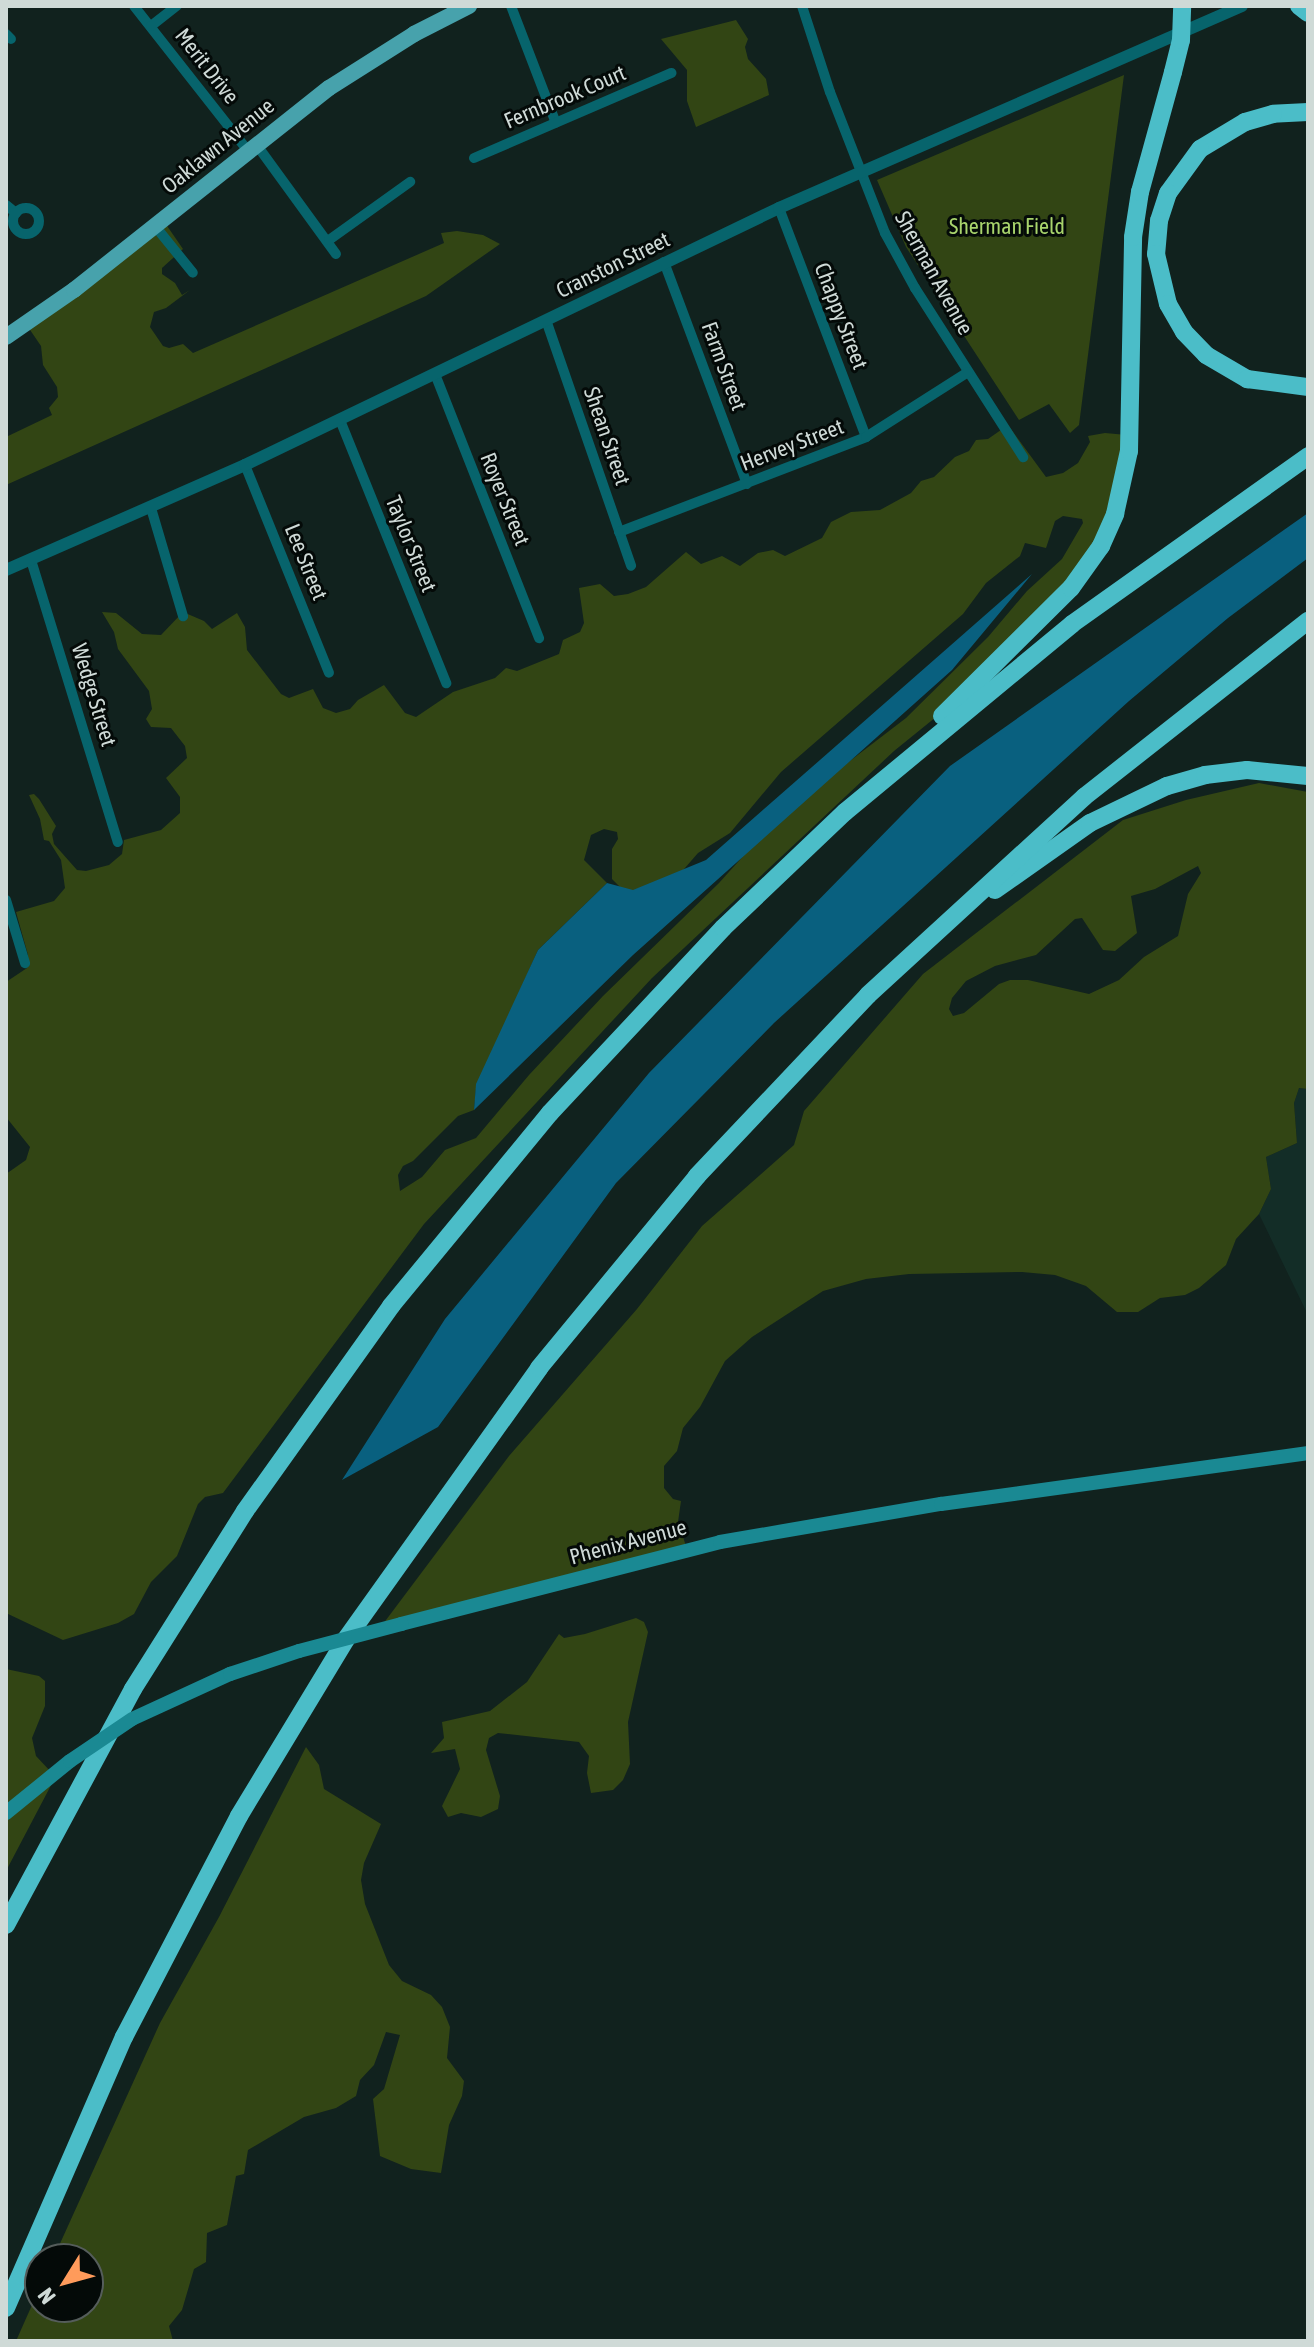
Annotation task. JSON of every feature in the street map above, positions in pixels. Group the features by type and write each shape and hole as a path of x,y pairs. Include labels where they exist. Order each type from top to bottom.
{"highway":[{"path":"6,1925 105,1739 176,1617 292,1442 391,1306 469,1208 587,1071 723,928 845,812 905,748 1048,614 1081,577 1109,530 1124,483 1129,451 1131,259 1137,213 1181,40 1182,6"},
{"path":"1308,112 1273,114 1245,122 1221,133 1200,149 1168,193 1159,221 1156,254 1168,304 1184,332 1206,355 1247,379 1308,387"},
{"path":"845,812 1072,624 1308,456"},
{"path":"6,2308 89,2112 161,1963 239,1816 346,1639 489,1434 617,1270 753,1114 899,965 1010,862 1115,771 1308,621"},
{"path":"899,965 1048,849 1131,801 1205,775 1247,770 1308,776"}],"main road":[{"name":"Oaklawn Avenue","path":"6,337 74,290 346,76 469,6"},
{"name":"Phenix Avenue","path":"6,1813 70,1761 132,1719 230,1674 299,1651 735,1539 941,1504 1308,1453"}],"street":[{"name":"Merit Drive","path":"134,6 329,240 336,254"},
{"path":"151,26 177,6"},
{"path":"511,6 556,123"},
{"name":"Sherman Avenue","path":"802,6 861,171 897,257 1023,457"},
{"name":"Cranston Street","path":"6,570 245,465 779,208 1242,6"},
{"name":"Fernbrook Court","path":"474,158 671,73"},
{"path":"329,240 410,182"},
{"path":"6,205 16,213"},
{"name":"Chappy Street","path":"779,208 866,437"},
{"path":"155,226 193,273"},
{"name":"Farm Street","path":"664,262 747,484"},
{"name":"Shean Street","path":"546,320 631,566"},
{"name":"Hervey Street","path":"619,532 866,437 968,372"},
{"name":"Royer Street","path":"435,374 539,638"},
{"name":"Taylor Street","path":"340,420 446,683"},
{"name":"Lee Street","path":"245,465 329,673"},
{"path":"151,508 183,616"},
{"name":"Wedge Street","path":"31,560 118,842"},
{"path":"7,908 25,963"}],"shaded area":[{"path":"1299,1088 1308,1089 1308,1315 1259,1214 1271,1189 1266,1157 1297,1143 1294,1103"}],"green space":[{"path":"736,20 748,39 745,47 748,59 766,79 769,95 696,127 687,101 687,70 661,39"},
{"name":"Sherman Field","path":"1124,75 1079,425 1070,433 1049,404 1019,420 906,247 877,180"},
{"path":"163,220 183,249 162,268 162,274 175,283 182,295 190,290 166,308 154,312 150,327 163,346 169,348 183,344 193,353 444,243 441,233 457,231 483,235 500,244 426,296 6,485 6,437 52,415 49,408 58,397 57,387 43,365 41,346 26,324"},
{"path":"1008,425 1046,477 1063,473 1078,463 1090,442 1088,436 1105,433 1127,435 1095,554 957,700 894,751 652,978 424,1224 223,1493 205,1497 198,1504 177,1556 151,1582 134,1614 118,1623 63,1640 6,1613 6,1174 26,1160 30,1147 6,1117 6,982 27,968 28,955 16,912 54,901 65,888 61,860 49,841 44,840 40,819 29,795 34,794 39,799 56,826 52,834 54,844 77,870 86,871 109,865 122,854 124,840 161,830 180,813 180,797 166,778 187,758 185,746 171,728 151,727 146,719 152,709 149,691 118,649 114,632 102,612 116,613 142,634 161,635 183,612 204,621 212,629 237,613 245,627 247,650 281,694 289,698 313,689 323,708 336,713 350,709 358,700 384,685 405,713 416,717 453,692 495,678 506,668 517,671 559,654 563,640 580,632 584,623 579,588 600,584 614,596 628,594 646,587 686,552 701,564 722,556 740,566 758,553 773,550 785,556 822,538 831,522 851,512 880,510 911,493 921,481 934,477 955,457 969,451 976,440 988,439","holes":["1063,516 1082,519 1083,523 1062,559 1027,591 988,637 906,718 782,813 719,883 603,996 529,1075 476,1138 445,1150 422,1177 400,1191 398,1175 403,1166 413,1161 458,1116 474,1110 476,1089 538,950 607,883 584,860 591,835 604,829 617,832 618,839 612,849 612,879 622,889 658,899 698,853 730,833 781,772 963,614 986,583 1020,556 1025,543 1046,548 1055,521"]},
{"path":"1259,783 1308,792 1308,1089 1299,1088 1294,1103 1297,1143 1266,1157 1271,1189 1259,1214 1236,1239 1226,1265 1199,1288 1185,1295 1160,1298 1138,1312 1117,1312 1086,1286 1055,1275 1022,1272 909,1274 866,1279 823,1291 752,1337 725,1361 700,1407 683,1428 677,1451 664,1466 664,1488 673,1499 681,1501 678,1522 687,1549 380,1628 509,1456 637,1309 702,1226 794,1145 804,1111 923,974 1123,820 1186,800","holes":["1198,866 1201,873 1188,894 1178,936 1144,957 1119,980 1089,994 1028,980 1010,980 999,984 964,1013 953,1016 949,1009 952,998 966,981 995,966 1036,955 1075,919 1082,918 1103,950 1115,951 1137,933 1131,896 1155,889"]},
{"path":"636,1618 644,1622 648,1632 628,1722 630,1764 623,1780 613,1790 591,1793 587,1773 589,1756 579,1742 498,1733 489,1738 486,1750 500,1796 498,1809 481,1817 461,1813 448,1817 442,1806 460,1769 455,1749 431,1753 444,1738 442,1722 490,1711 527,1682 559,1634 564,1638 585,1634"},
{"path":"6,1669 39,1676 45,1681 45,1706 32,1738 36,1756 52,1773 58,1772 6,1871"},
{"path":"306,1747 319,1765 324,1789 381,1824 364,1863 361,1880 365,1904 389,1965 402,1981 431,1995 442,2007 450,2027 447,2058 464,2081 462,2096 449,2125 441,2173 411,2169 380,2156 373,2099 384,2089 400,2035 386,2032 374,2065 360,2080 356,2096 336,2108 304,2117 248,2150 244,2174 236,2176 227,2225 207,2233 206,2262 194,2269 182,2310 169,2326 173,2341 16,2341 24,2323 104,2323 104,2243 60,2243 160,2023 219,1917"}],"water":[{"path":"1308,513 1308,558 1228,618 1129,701 774,1023 616,1183 438,1427 342,1480 445,1319 649,1073 950,766"},
{"path":"1032,574 952,670 633,955 474,1110 476,1084 538,950 607,883 633,890 706,860"}]}
